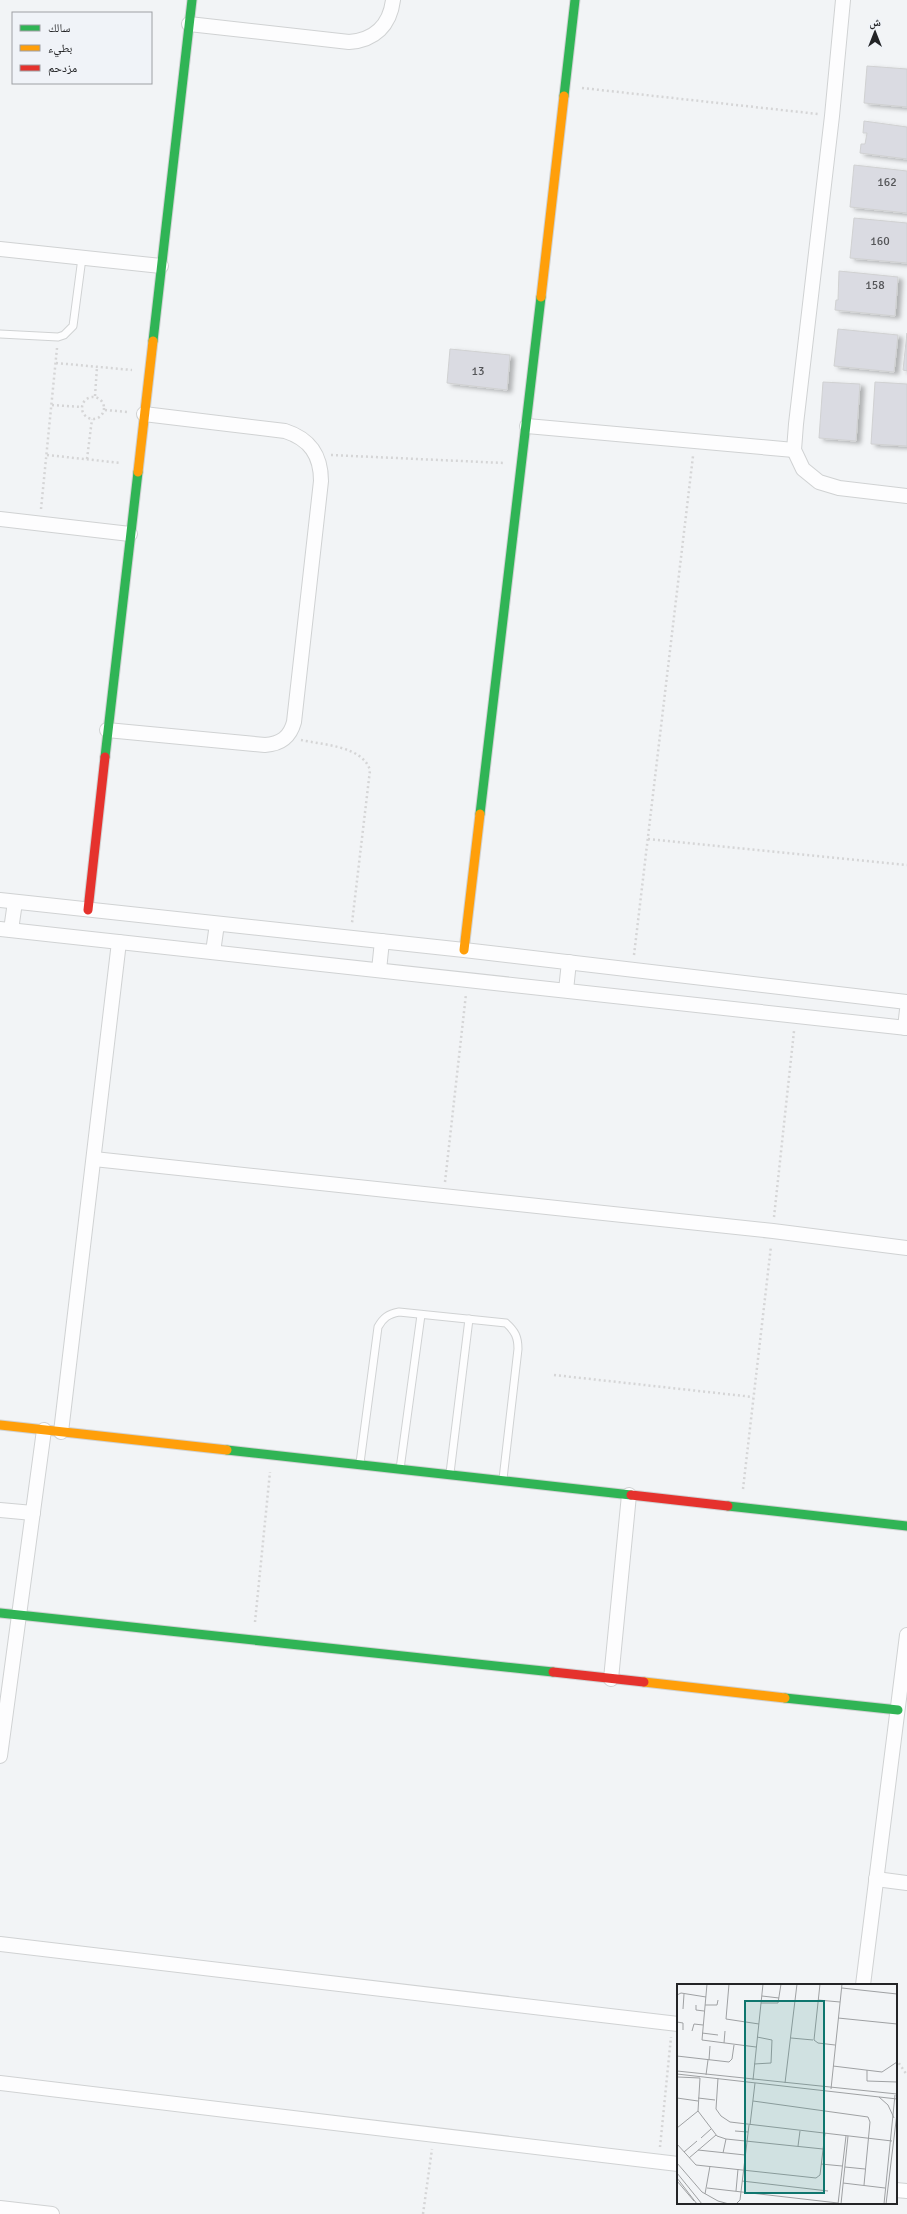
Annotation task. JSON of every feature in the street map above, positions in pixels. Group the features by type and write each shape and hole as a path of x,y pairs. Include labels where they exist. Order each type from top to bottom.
{"street":[{"path":"88,910 107,730 192,0"},
{"path":"189,24 349,42 360,41 380,31 392,12 393,0"},
{"path":"464,950 527,426 575,0"},
{"path":"843,0 832,116 794,450 803,469 819,482 839,488 907,496"},
{"path":"0,249 161,266"},
{"path":"107,730 265,745 277,743 287,736 294,722 320,489 321,468 317,454 309,443 298,435 285,431 144,414"},
{"path":"527,426 794,450"},
{"path":"0,519 130,534"},
{"path":"0,900 464,950 907,1002"},
{"path":"15,902 6,930 906,1028 907,1010"},
{"path":"213,952 217,924"},
{"path":"379,970 382,941"},
{"path":"61,1432 119,942"},
{"path":"566,990 569,962"},
{"path":"94,1159 444,1196 907,1248"},
{"path":"0,1425 907,1526"},
{"path":"0,1756 44,1430"},
{"path":"611,1679 630,1496"},
{"path":"0,1510 33,1513"},
{"path":"0,1613 253,1639 898,1710"},
{"path":"863,1984 907,1635"},
{"path":"876,1879 907,1883"},
{"path":"0,1944 675,2024"},
{"path":"0,2083 677,2164"},
{"path":"897,2190 907,2191"},
{"path":"0,2208 52,2214"}],"lane":[{"path":"0,334 58,337 64,335 73,326 82,258"},
{"path":"359,1465 378,1327 382,1319 390,1314 399,1312 506,1323 513,1330 518,1339 503,1481"},
{"path":"400,1470 421,1315"},
{"path":"450,1475 469,1319"}],"path":[{"path":"565,86 832,116"},
{"path":"40,523 58,337"},
{"path":"56,363 148,372"},
{"path":"95,396 97,367"},
{"path":"95,396 103,402 104,410 102,416 92,419 84,415 82,407 86,399 95,396"},
{"path":"52,405 82,407"},
{"path":"104,410 144,414"},
{"path":"87,460 92,419"},
{"path":"633,970 695,441"},
{"path":"317,454 522,464"},
{"path":"47,455 138,465"},
{"path":"287,736 358,754 368,764 370,770 350,938"},
{"path":"648,839 907,865"},
{"path":"444,1196 468,980"},
{"path":"742,1508 796,1016"},
{"path":"554,1375 753,1398"},
{"path":"253,1639 271,1455"},
{"path":"659,2162 675,2024"},
{"path":"897,2061 907,2075"},
{"path":"423,2214 434,2135"}],"building":[{"path":"867,66 907,69 907,107 864,103"},
{"path":"864,121 907,127 907,159 860,153 861,144 865,144 867,133 863,133"},
{"path":"854,165 907,171 907,213 850,207"},
{"path":"854,218 907,223 907,263 850,258"},
{"path":"839,271 898,277 895,316 835,310 836,300 838,300"},
{"path":"838,329 898,335 894,372 834,366"},
{"path":"907,333 907,371 903,370"},
{"path":"450,349 510,355 507,390 447,383"},
{"path":"823,382 860,384 856,441 819,438"},
{"path":"875,382 907,384 907,446 871,444"}],"traffic: fast":[{"path":"153,341 192,0"},
{"path":"564,96 575,0"},
{"path":"480,814 541,297"},
{"path":"105,757 138,472"},
{"path":"227,1450 631,1495"},
{"path":"728,1506 907,1526"},
{"path":"0,1613 553,1672"},
{"path":"785,1698 898,1710"}],"traffic: slow":[{"path":"541,297 564,96"},
{"path":"138,472 153,341"},
{"path":"464,950 480,814"},
{"path":"0,1425 227,1450"},
{"path":"644,1682 785,1698"}],"traffic: jam":[{"path":"88,910 105,757"},
{"path":"631,1495 728,1506"},
{"path":"553,1672 644,1682"}]}
